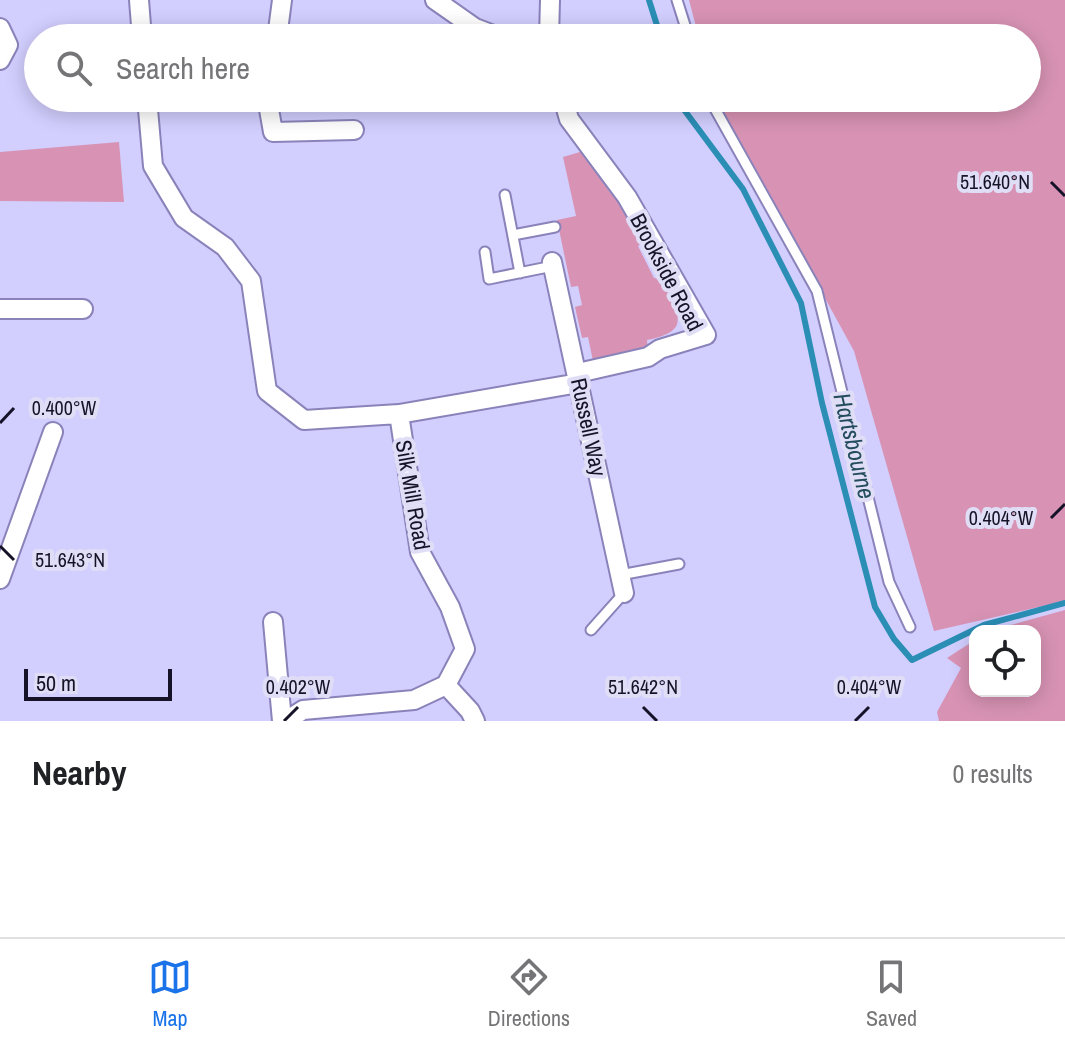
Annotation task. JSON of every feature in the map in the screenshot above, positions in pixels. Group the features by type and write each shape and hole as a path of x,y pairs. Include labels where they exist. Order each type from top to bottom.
{"street":[{"path":"139,0 141,24"},
{"path":"279,24 282,0"},
{"path":"435,0 469,24"},
{"path":"549,24 550,0"},
{"path":"0,28 8,45 0,60"},
{"name":"Silk Mill Road","path":"148,112 153,166 184,218 225,247 251,281 267,391 304,420 399,414 578,378"},
{"path":"269,112 273,132 354,130"},
{"name":"Brookside Road","path":"567,112 569,119 627,197 706,335 578,378"},
{"name":"Russell Way","path":"552,264 622,584"},
{"path":"0,309 83,309"},
{"name":"Silk Mill Road","path":"399,414 420,552 450,607 465,649 446,685"},
{"path":"0,579 53,432"},
{"path":"273,622 284,721 303,710 414,700 446,685 475,721"}],"lane":[{"path":"677,0 685,24"},
{"path":"717,112 817,291 889,582 910,627"},
{"path":"505,195 520,273"},
{"path":"513,235 555,227"},
{"path":"485,252 489,279 552,264"},
{"path":"591,630 622,584 679,564"}],"shaded area":[{"path":"689,0 1065,0 1065,601 934,631 854,351 723,112 1041,112 1041,24 695,24"},
{"path":"119,142 124,202 0,201 0,152"},
{"path":"586,152 605,174 602,180 611,194 618,193 644,241 638,246 654,278 662,279 678,318 672,331 647,340 648,350 593,361 588,337 582,338 575,307 582,305 578,286 571,287 557,220 576,216 563,157"},
{"path":"1065,610 1065,721 939,721 937,712 961,668 947,658 969,644 969,697 1041,697 1041,625 1011,625"}],"waterway":[{"name":"Hartsbourne","path":"649,0 657,24"},
{"name":"Hartsbourne","path":"686,112 743,189 801,303 822,403 875,607 894,639 912,660 984,625 1065,603"}]}
